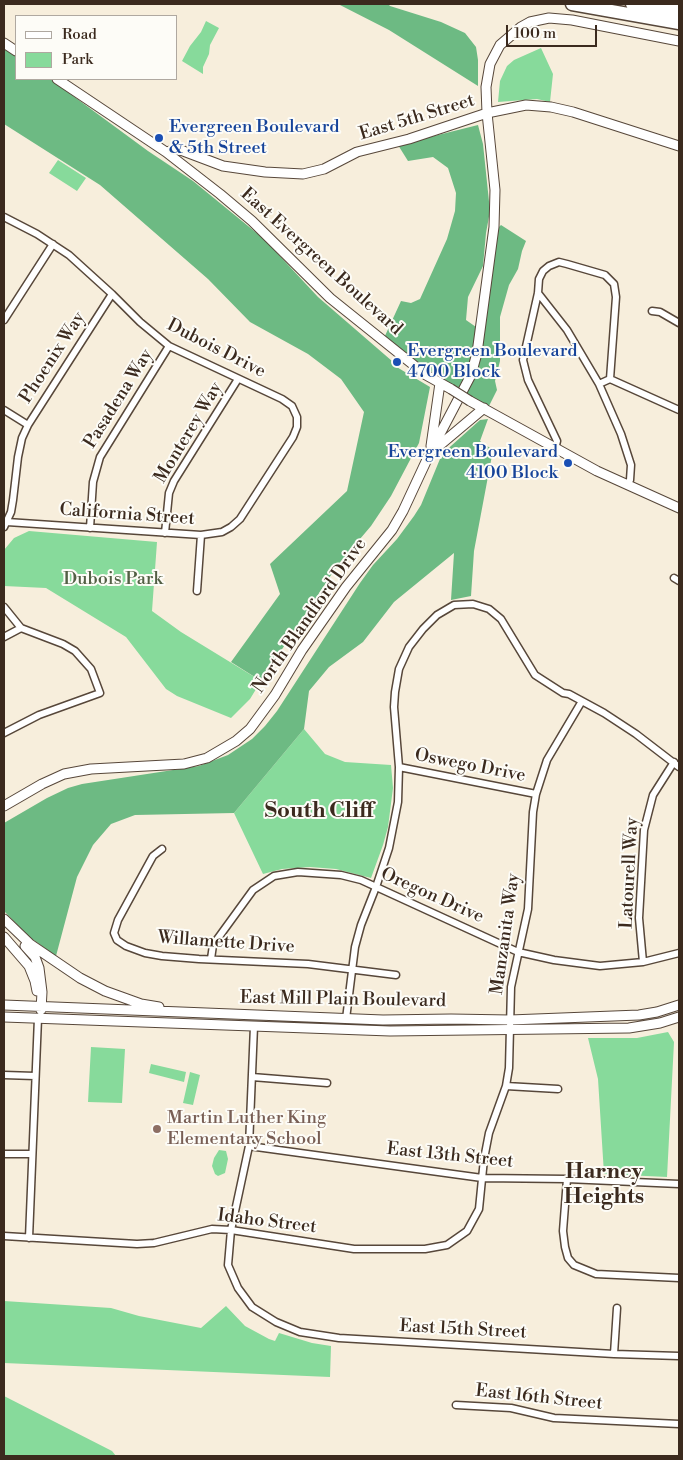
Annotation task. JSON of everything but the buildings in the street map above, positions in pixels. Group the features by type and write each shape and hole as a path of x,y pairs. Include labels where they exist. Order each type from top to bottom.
{"highway":[{"path":"572,4 679,23"},
{"path":"632,4 679,11"}],"street":[{"name":"North Blandford Drive","path":"4,806 42,784 64,774 91,769 184,764 207,758 236,742 250,729 275,695 302,650 346,587 392,530 470,376 477,353 495,209 486,113 488,74 494,54 508,37 530,22 549,18 572,20 679,41"},
{"path":"4,42 15,50"},
{"name":"East Evergreen Boulevard","path":"58,80 166,152 220,194 252,221 330,298 426,375 555,449 679,508"},
{"name":"East 5th Street","path":"166,152 178,149 223,166 265,172 303,174 324,170 357,152 409,139 486,113 526,105 551,107 596,118 679,146"},
{"name":"Dubois Drive","path":"4,217 69,255 140,322 169,346 282,399 292,406 297,417 297,426 293,437 240,519"},
{"path":"4,320 7,309 53,244"},
{"path":"555,449 557,441 528,380 523,360 538,293 539,279 542,271 548,266 559,262 605,275 610,279 616,291 616,297 610,379"},
{"path":"538,293 567,330 599,384 631,465 628,485"},
{"name":"Phoenix Way","path":"5,524 11,512 15,490 19,447 28,426 112,294"},
{"path":"652,312 660,312 679,323"},
{"name":"Pasadena Way","path":"90,528 93,482 100,457 169,346"},
{"name":"Monterey Way","path":"165,533 169,493 174,480 238,379"},
{"path":"599,384 610,379 679,410"},
{"path":"430,453 440,383"},
{"path":"430,453 484,408"},
{"path":"4,410 28,426"},
{"name":"California Street","path":"5,524 201,535 222,532 240,519"},
{"path":"197,591 201,535"},
{"path":"346,1018 351,969 361,925 389,848 398,802 394,707 399,669 409,647 437,615 454,605 473,604 489,609 502,619 535,675 636,734 676,764"},
{"path":"4,607 21,628 76,651 91,669 100,693 39,715 4,733"},
{"path":"4,636 21,628"},
{"name":"Manzanita Way","path":"482,1178 489,1133 506,1086 509,1068 511,987 528,909 533,812 536,794 547,760 582,701"},
{"name":"Latourell Way","path":"644,962 639,918 644,830 653,795 676,764"},
{"name":"Oswego Drive","path":"398,768 536,794"},
{"name":"Willamette Drive","path":"162,849 153,856 118,920 114,933 117,940 126,946 145,953 192,959 308,964 396,975"},
{"name":"Oregon Drive","path":"211,959 213,945 253,890 274,876 298,872 341,875 376,886 518,952 554,960 600,966 644,962 679,953"},
{"path":"4,919 37,949 105,991 141,1004 184,1013"},
{"path":"4,924 35,957 40,974 28,1238"},
{"path":"4,937 26,961 31,970 36,986 39,1007"},
{"name":"East Mill Plain Boulevard","path":"4,1005 346,1018 510,1020 639,1016 679,1005"},
{"name":"East Mill Plain Boulevard","path":"4,1017 390,1031 510,1031 628,1028 660,1023 679,1017"},
{"path":"231,1230 249,1146 254,1026"},
{"path":"4,1075 35,1076"},
{"path":"252,1077 327,1083"},
{"path":"506,1086 558,1089"},
{"name":"East 13th Street","path":"249,1146 482,1178 567,1178 679,1184"},
{"path":"4,1154 32,1154"},
{"name":"Idaho Street","path":"4,1236 137,1244 154,1243 212,1230 231,1230 354,1249 425,1250 447,1245 467,1231 474,1222 479,1209 482,1178"},
{"path":"567,1178 563,1231 568,1258 574,1265 596,1274 679,1278"},
{"name":"East 15th Street","path":"231,1230 228,1265 238,1288 252,1307 276,1322 300,1332 339,1338 679,1356"},
{"path":"614,1354 616,1308"},
{"name":"East 16th Street","path":"456,1405 511,1408 554,1418 679,1424"}],"green space":[{"path":"338,4 388,4 441,22 465,33 476,47 478,86 389,30"},
{"path":"206,21 219,28 210,45 209,54 203,67 203,74 182,61"},
{"path":"4,47 15,54 15,80 51,80 148,151 193,181 264,239 318,297 392,361 395,366 430,387 419,443 391,496 371,526 337,566 261,681 231,662 280,594 270,564 347,491 364,412 341,379 308,354 250,322 208,279 100,185 4,124"},
{"path":"541,48 553,74 550,102 537,99 498,102 500,81 507,66 514,60"},
{"path":"478,125 483,144 490,211 483,266 468,297 466,320 476,327 472,357 460,392 384,338 401,301 411,303 420,299 447,239 455,211 456,193 448,168 433,157 408,161 398,145"},
{"path":"58,160 86,178 77,191 49,173"},
{"path":"501,225 526,241 518,269 509,285 500,317 500,361 495,381 497,390 488,408 466,394 470,381 497,229"},
{"path":"488,419 480,441 493,450 474,551 471,596 451,600 454,553 394,602 363,642 329,667 309,691 304,729 234,813 135,815 111,824 93,845 77,877 56,956 28,936 4,911 4,823 68,788 82,784 199,766 228,755 252,739 277,711 373,565 397,539 414,516 421,505 442,454 480,420"},
{"name":"Dubois Park","path":"29,531 157,542 152,611 181,632 261,681 250,699 231,718 177,696 166,689 126,637 46,588 4,586 4,550 14,538"},
{"path":"304,729 325,754 345,762 391,765 393,788 388,827 371,878 336,869 310,867 282,869 263,874 234,813"},
{"path":"668,1032 674,1042 667,1177 604,1174 598,1079 588,1038 637,1038"},
{"path":"91,1047 125,1049 122,1103 88,1102"},
{"path":"151,1064 186,1072 184,1082 149,1073"},
{"path":"190,1072 200,1075 193,1105 183,1103"},
{"path":"219,1150 226,1151 228,1159 225,1173 218,1176 215,1174 212,1166"},
{"path":"4,1301 111,1308 139,1316 201,1328 226,1306 245,1326 269,1339 275,1341 279,1333 312,1343 331,1346 330,1377 4,1363"},
{"path":"4,1396 112,1451 116,1456 4,1456"}],"place":[{"name":"Evergreen Boulevard & 5th Street","path":"159,138"},
{"name":"Evergreen Boulevard 4700 Block","path":"397,362"},
{"name":"Evergreen Boulevard 4100 Block","path":"568,463"},
{"name":"Martin Luther King Elementary School","path":"157,1129"}],"district":[{"name":"South Cliff","path":"319,812"},
{"name":"Harney Heights","path":"604,1186"}]}
